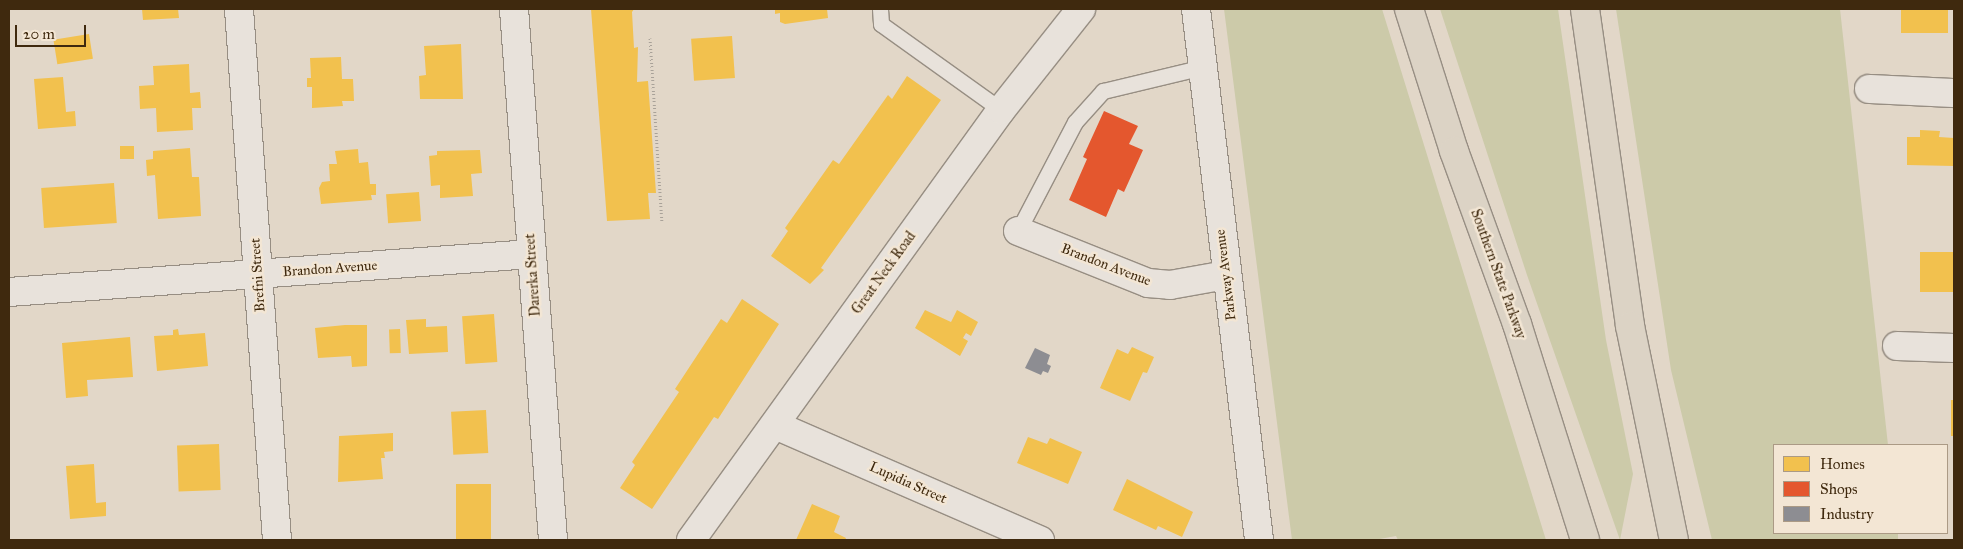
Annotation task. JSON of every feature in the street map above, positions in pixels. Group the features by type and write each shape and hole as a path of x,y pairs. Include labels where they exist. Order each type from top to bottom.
{"highway":[{"name":"Southern State Parkway","path":"1409,9 1454,151 1517,324 1585,540"},
{"path":"1586,9 1630,326 1674,540"}],"street":[{"name":"Brefni Street","path":"239,9 277,540"},
{"name":"Darerka Street","path":"514,9 553,540"},
{"name":"Great Neck Road","path":"691,540 776,425 1001,110 1081,9"},
{"name":"Parkway Avenue","path":"1196,9 1226,275 1259,540"},
{"path":"1869,89 1954,93"},
{"name":"Brandon Avenue","path":"1018,230 1148,284 1170,285 1226,275"},
{"name":"Brandon Avenue","path":"9,292 531,254"},
{"path":"1897,346 1954,348"},
{"name":"Lupidia Street","path":"776,425 1040,540"}],"lane":[{"path":"880,9 881,24 1001,110"},
{"path":"1018,230 1075,122 1103,91 1203,67"}],"path":[{"path":"650,38 662,222"}],"shaded area":[{"path":"1224,9 1382,9 1546,540 1398,540 1396,536 1374,540 1292,540"},
{"path":"1440,9 1558,9 1606,340 1633,474 1620,540 1527,275"},
{"path":"1616,9 1840,9 1888,444 1773,444 1773,534 1898,534 1898,540 1712,540 1671,370"}],"building: Homes":[{"path":"142,9 178,9 179,18 143,20"},
{"path":"591,9 634,9 632,12 634,48 638,47 637,82 648,81 656,193 648,193 650,219 607,221"},
{"path":"775,9 827,9 828,18 785,24 780,22 780,13 775,14"},
{"path":"1901,9 1948,9 1948,33 1901,33"},
{"path":"89,34 93,59 57,64 53,40"},
{"path":"732,36 735,78 694,81 691,39"},
{"path":"461,44 463,99 420,99 419,76 426,75 424,46"},
{"path":"341,57 342,79 353,79 354,101 342,101 343,106 312,108 312,87 307,87 307,78 311,78 310,58"},
{"path":"189,64 190,93 200,92 201,108 192,108 193,130 157,132 156,108 140,109 139,86 154,85 153,66"},
{"path":"907,76 941,100 821,268 824,270 810,284 771,256 788,231 785,228 833,160 839,164 888,95 892,99"},
{"path":"63,77 66,112 75,111 76,126 38,129 34,79"},
{"path":"1920,130 1940,131 1939,137 1954,138 1954,166 1907,165 1907,137 1920,137"},
{"path":"120,146 134,146 134,159 120,159"},
{"path":"190,148 192,177 199,177 201,216 158,219 155,175 147,176 146,160 153,159 153,151"},
{"path":"358,149 359,163 368,162 370,184 376,184 376,195 371,195 372,200 321,204 319,188 322,182 330,181 329,164 337,164 335,151"},
{"path":"480,150 482,173 471,174 473,196 440,198 440,185 431,186 429,156 437,155 437,151"},
{"path":"114,183 117,223 44,228 41,188"},
{"path":"419,192 421,221 388,223 386,194"},
{"path":"1920,252 1954,252 1954,292 1920,292"},
{"path":"742,299 779,324 718,419 714,417 652,509 620,488 635,465 632,462 679,392 675,389 721,319 727,323"},
{"path":"925,310 951,322 957,310 978,322 971,336 966,333 963,338 968,341 960,356 915,328"},
{"path":"494,314 497,362 465,364 462,316"},
{"path":"426,319 426,327 447,326 448,352 409,354 406,320"},
{"path":"367,325 367,366 352,367 351,356 318,358 315,328"},
{"path":"178,329 179,335 205,333 208,366 157,371 154,336 173,335 173,330"},
{"path":"389,329 400,329 401,353 390,353"},
{"path":"130,337 133,377 87,380 88,396 66,398 62,343"},
{"path":"1132,347 1154,357 1147,373 1143,372 1130,401 1100,388 1117,349 1128,354"},
{"path":"1951,400 1954,400 1954,436 1951,436"},
{"path":"486,410 488,453 453,455 451,412"},
{"path":"393,433 393,451 384,452 385,458 381,458 383,479 338,482 339,436"},
{"path":"1028,437 1047,444 1050,438 1082,452 1068,484 1017,463"},
{"path":"219,444 221,490 179,491 177,445"},
{"path":"94,464 96,503 106,502 106,516 70,519 66,466"},
{"path":"1127,479 1193,512 1182,537 1158,526 1156,530 1113,510"},
{"path":"456,484 491,484 491,540 456,540"},
{"path":"812,504 840,516 834,532 846,538 845,540 796,540"}],"building: Shops":[{"path":"1104,111 1138,126 1129,144 1143,150 1124,192 1118,189 1106,217 1069,200 1087,159 1083,157"}],"building: Industry":[{"path":"1035,348 1050,355 1047,364 1051,366 1048,373 1043,371 1041,375 1025,368"}]}
